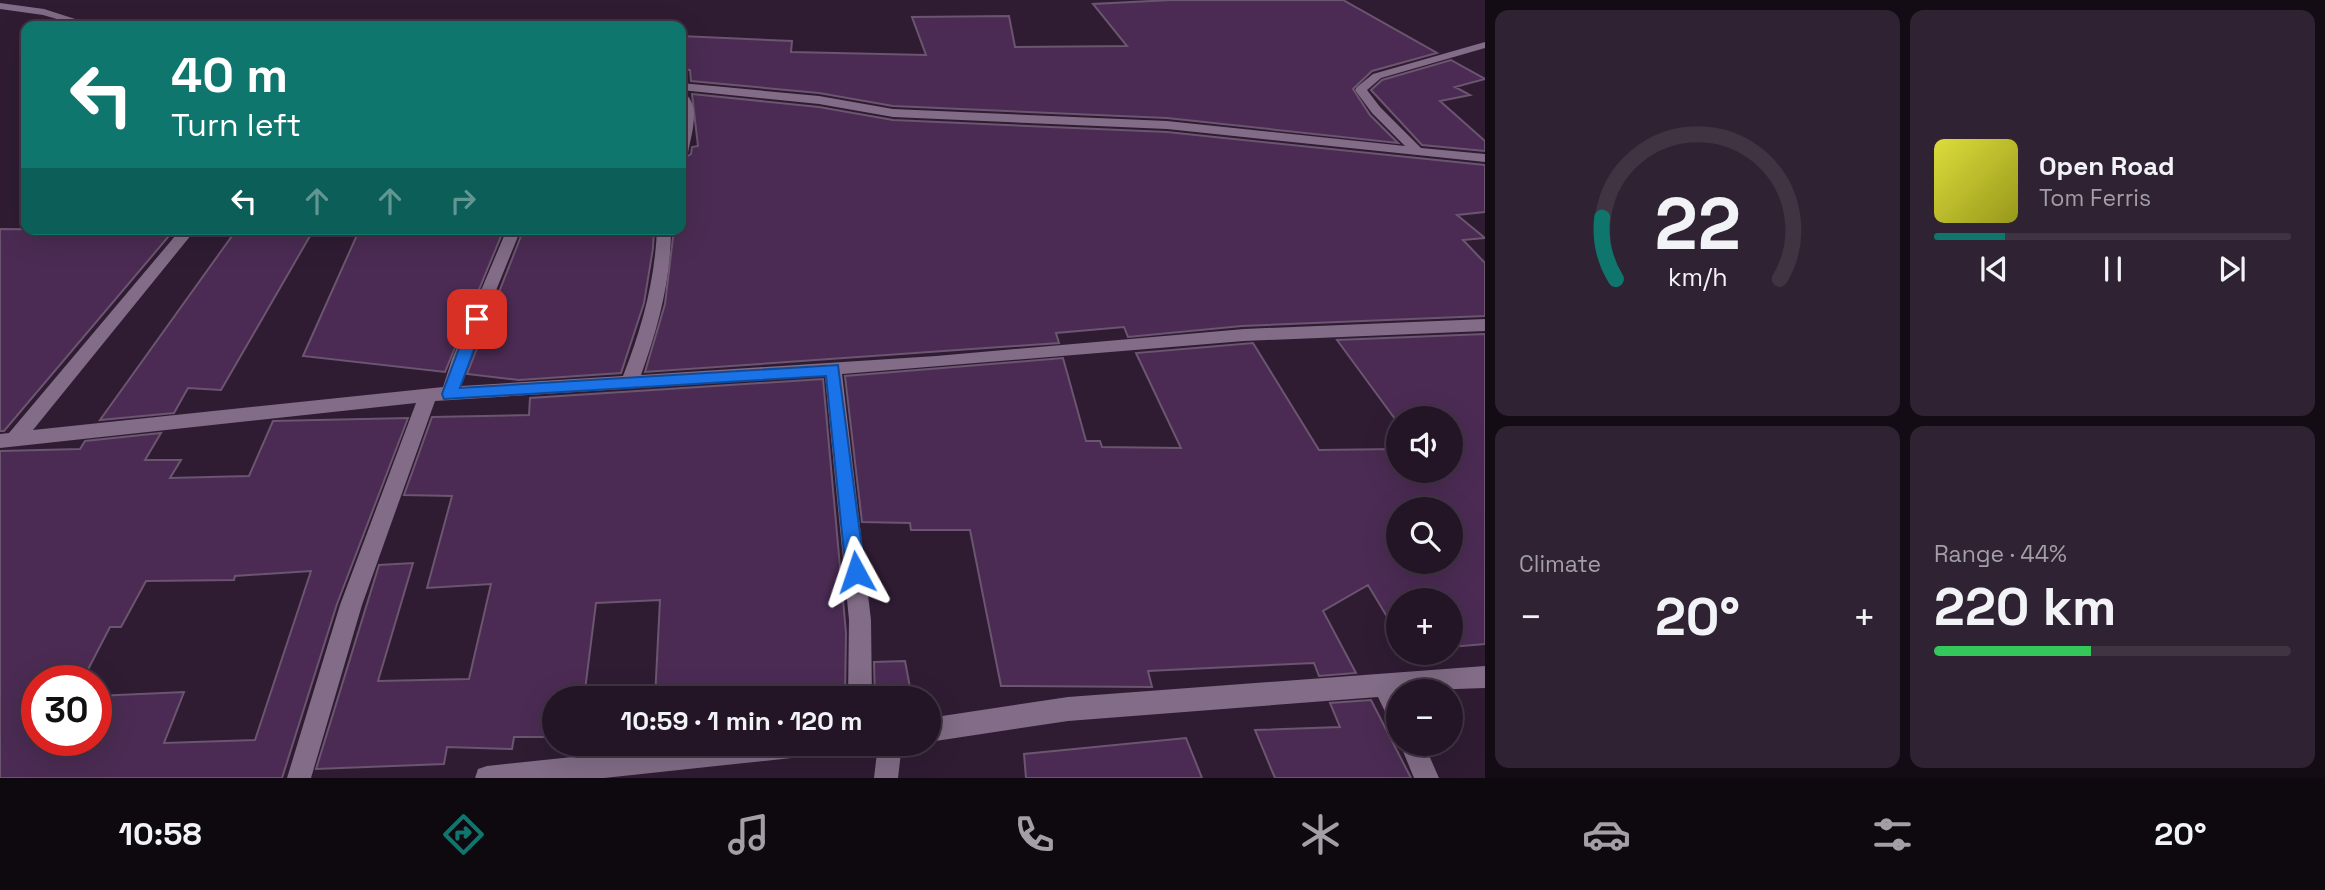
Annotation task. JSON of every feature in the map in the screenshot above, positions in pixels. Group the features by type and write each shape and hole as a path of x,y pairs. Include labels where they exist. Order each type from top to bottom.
{"street":[{"path":"0,6 44,12 75,21"},
{"path":"1416,149 1376,110 1361,90 1377,76 1485,45"},
{"path":"686,87 807,99 892,113 1133,122 1485,158"},
{"path":"686,108 689,116 686,130"},
{"path":"8,440 184,235"},
{"path":"450,394 460,359 512,235"},
{"path":"630,380 650,328 664,252 664,235"},
{"path":"8,440 428,395 833,369 1244,335 1485,325"},
{"path":"833,369 860,620 860,686"},
{"path":"299,778 351,605 428,395"},
{"path":"941,728 1068,709 1485,677"},
{"path":"487,778 696,756"},
{"path":"886,778 889,756"},
{"path":"1417,756 1427,778"}],"building":[{"path":"1171,0 1343,0 1437,53 1372,71 1353,89 1370,115 1398,143 1167,118 893,106 819,93 691,81 690,70 686,70 686,36 792,41 791,52 926,55 912,17 1009,16 1015,47 1127,46 1093,4"},
{"path":"1451,60 1485,79 1455,87 1470,95 1440,101 1485,141 1485,151 1422,145 1371,90 1382,80"},
{"path":"692,94 819,107 893,120 1167,132 1485,165 1485,212 1457,215 1485,238 1463,240 1485,263 1485,316 1242,326 1128,337 1124,327 1056,333 1059,343 645,372 665,304 673,235 686,235 686,157 691,154 692,147 698,146"},
{"path":"0,229 21,229 21,235 170,235 4,431 0,431"},
{"path":"233,235 310,236 221,390 188,388 174,413 100,420"},
{"path":"357,235 502,235 445,372 303,356"},
{"path":"654,235 644,303 621,373 519,380 467,374 521,236"},
{"path":"1485,334 1485,644 1463,646 1463,588 1386,588 1386,615 1368,585 1323,611 1356,673 1319,676 1314,663 1148,671 1152,687 1001,686 970,530 911,530 910,523 862,522 845,376 1063,358 1086,441 1100,441 1102,447 1181,448 1136,353 1253,343 1319,450 1386,449 1386,483 1463,483 1463,406 1386,407 1337,340"},
{"path":"823,379 846,633 845,686 656,686 660,600 596,603 586,686 542,686 542,737 514,737 512,749 447,747 444,764 316,769 379,565 413,563 378,681 469,679 491,584 427,588 452,496 404,495 432,417 529,415 530,398"},
{"path":"408,418 337,604 282,778 0,778 0,451 80,449 85,441 161,433 145,460 181,460 170,478 249,476 273,421","holes":["311,571 255,740 164,743 184,692 112,695 112,756 21,756 21,665 90,665 110,627 121,627 146,581 234,580 235,576"]},
{"path":"905,661 910,686 875,686 874,662"},
{"path":"1371,700 1386,729 1386,756 1400,756 1411,778 1275,778 1255,730 1340,727 1330,703"},
{"path":"1186,738 1202,778 1026,778 1024,754"}],"route":[{"path":"477,319 460,359 450,394 630,380 833,369 856,572"}]}
